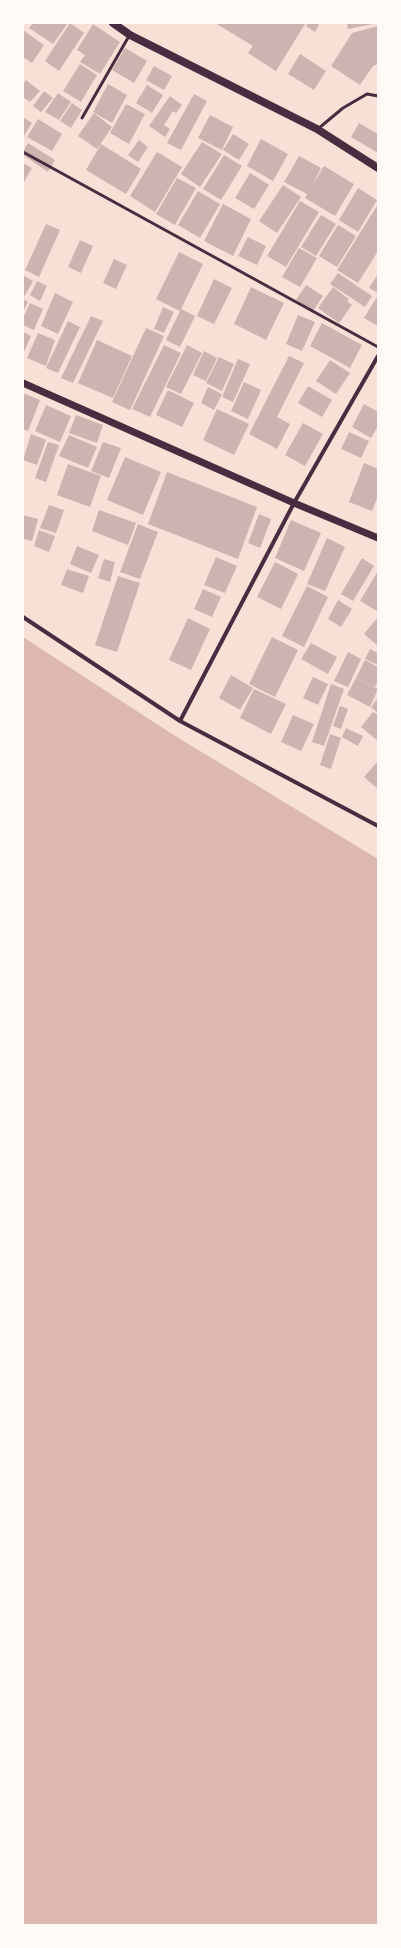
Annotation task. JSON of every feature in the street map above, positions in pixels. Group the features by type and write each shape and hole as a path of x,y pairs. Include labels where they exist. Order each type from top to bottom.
{"main road":[{"path":"113,23 130,35 317,129 378,168"}],"street":[{"path":"180,721 294,503 378,356"},
{"path":"23,383 294,503 378,538"},
{"path":"23,617 180,721 378,826"}],"lane":[{"path":"82,118 130,35"},
{"path":"317,129 343,108 367,94 378,96"},
{"path":"23,152 378,347"}],"shaded area":[{"path":"23,637 172,734 378,859 378,1925 23,1925"}],"building":[{"path":"33,23 68,23 53,44 29,28"},
{"path":"70,23 84,33 59,71 45,61"},
{"path":"215,23 305,24 276,71 248,53 253,46"},
{"path":"308,23 320,23 315,32 306,26"},
{"path":"347,23 373,23 373,24 348,29"},
{"path":"93,24 120,42 100,74 80,62 85,55 77,50"},
{"path":"378,26 378,64 373,66 360,85 331,66 352,33"},
{"path":"23,30 44,45 32,63 23,57"},
{"path":"125,48 147,61 134,83 112,70"},
{"path":"300,54 326,71 314,90 288,74"},
{"path":"80,64 97,75 81,102 63,91"},
{"path":"154,66 172,76 164,90 146,80"},
{"path":"26,80 40,91 30,102 23,97 23,84"},
{"path":"108,84 127,95 112,123 93,112"},
{"path":"147,85 163,95 152,113 136,103"},
{"path":"44,91 53,98 41,112 33,106"},
{"path":"58,93 71,102 59,120 45,112"},
{"path":"194,94 207,101 181,150 167,143"},
{"path":"170,96 182,105 176,113 173,111 164,125 170,129 165,137 149,126"},
{"path":"72,103 82,110 71,128 60,121"},
{"path":"126,104 145,114 129,144 110,133"},
{"path":"94,113 112,127 97,149 78,136"},
{"path":"210,115 233,127 222,150 198,138"},
{"path":"23,117 32,123 24,136 23,135"},
{"path":"38,119 62,134 52,151 27,137"},
{"path":"359,123 378,134 378,153 351,137"},
{"path":"233,134 249,144 239,160 223,150"},
{"path":"261,139 288,154 273,181 247,166"},
{"path":"139,140 148,147 138,162 128,155"},
{"path":"202,142 222,154 200,187 181,174"},
{"path":"28,143 55,160 48,172 23,155"},
{"path":"101,144 141,169 126,194 86,170"},
{"path":"157,152 182,167 155,212 130,196"},
{"path":"224,155 242,166 221,200 203,189"},
{"path":"299,156 321,168 312,186 324,166 354,184 335,216 305,198 307,194 284,182"},
{"path":"23,163 32,168 23,184"},
{"path":"250,173 269,185 254,209 235,198"},
{"path":"177,178 196,188 175,225 156,214"},
{"path":"283,185 301,197 277,233 259,221"},
{"path":"358,188 377,200 358,232 339,220"},
{"path":"198,191 220,204 200,238 178,225"},
{"path":"300,201 319,212 286,267 267,256"},
{"path":"223,204 251,219 233,256 204,241"},
{"path":"378,204 378,251 358,283 337,270"},
{"path":"321,215 336,224 316,256 301,247"},
{"path":"46,224 60,230 39,277 25,270"},
{"path":"338,225 356,236 337,267 319,256"},
{"path":"248,237 266,246 257,265 238,256"},
{"path":"80,240 93,246 81,273 68,267"},
{"path":"299,248 317,258 300,287 282,277"},
{"path":"179,252 203,264 181,309 195,316 180,347 166,340 180,311 156,299"},
{"path":"114,259 127,265 116,289 103,283"},
{"path":"338,273 372,296 365,307 330,284"},
{"path":"378,274 378,293 369,288"},
{"path":"23,275 33,281 24,297 23,296"},
{"path":"214,279 232,288 214,324 197,316"},
{"path":"37,281 47,286 40,301 30,295"},
{"path":"306,285 323,296 313,311 296,300"},
{"path":"251,287 284,303 266,340 234,324"},
{"path":"333,287 349,299 347,301 352,305 339,323 318,308"},
{"path":"55,293 73,302 58,334 41,326"},
{"path":"378,295 378,326 364,318"},
{"path":"23,299 28,302 23,312"},
{"path":"30,303 43,309 34,330 23,325 23,318"},
{"path":"163,307 174,312 164,333 154,329"},
{"path":"298,315 315,322 302,351 286,344"},
{"path":"91,316 103,321 73,383 61,378"},
{"path":"68,321 80,327 58,373 46,368"},
{"path":"322,323 362,345 350,368 310,346"},
{"path":"146,328 164,336 130,410 112,402"},
{"path":"23,332 31,336 23,354"},
{"path":"38,333 55,340 46,366 27,358"},
{"path":"97,340 132,356 113,398 78,383"},
{"path":"164,345 181,353 150,417 132,409"},
{"path":"187,345 202,353 181,394 166,387"},
{"path":"204,351 217,358 206,381 193,375"},
{"path":"289,356 304,363 277,417 290,424 277,449 249,434"},
{"path":"219,357 234,364 222,391 206,383"},
{"path":"238,359 250,364 233,402 222,397"},
{"path":"330,360 350,373 336,394 316,381"},
{"path":"244,382 261,390 248,419 231,411"},
{"path":"308,386 332,400 322,417 298,403"},
{"path":"208,387 222,394 214,410 201,403"},
{"path":"168,390 194,403 182,427 156,415"},
{"path":"23,393 40,400 28,431 23,429"},
{"path":"364,404 378,412 378,426 371,438 352,427"},
{"path":"46,405 71,416 60,442 35,431"},
{"path":"217,409 249,424 234,455 203,440"},
{"path":"76,415 103,425 97,443 69,433"},
{"path":"303,423 323,434 305,466 285,455"},
{"path":"349,432 369,441 361,458 341,449"},
{"path":"31,434 46,440 37,465 23,460"},
{"path":"69,435 97,447 88,468 59,456"},
{"path":"48,442 59,445 46,482 35,478"},
{"path":"103,442 121,448 109,478 91,471"},
{"path":"125,457 161,472 143,515 107,500"},
{"path":"364,463 378,469 378,496 372,511 349,502"},
{"path":"68,464 101,476 90,507 57,495"},
{"path":"167,472 257,507 238,559 148,524"},
{"path":"49,505 64,510 56,533 40,528"},
{"path":"99,510 136,523 128,545 92,531"},
{"path":"259,514 271,519 260,548 248,543"},
{"path":"23,515 38,519 32,541 23,539"},
{"path":"291,520 321,533 304,571 275,558"},
{"path":"138,524 158,532 140,579 120,572"},
{"path":"39,530 55,536 49,552 34,546"},
{"path":"327,538 345,547 325,591 307,584"},
{"path":"77,546 99,555 91,573 70,564"},
{"path":"216,557 237,566 225,593 204,585"},
{"path":"362,558 374,566 353,601 341,594"},
{"path":"104,559 115,562 110,582 98,578"},
{"path":"275,562 298,574 281,609 257,597"},
{"path":"67,569 89,576 83,593 61,585"},
{"path":"378,571 378,609 377,611 360,601"},
{"path":"118,576 140,583 117,652 95,645"},
{"path":"307,586 328,597 304,647 282,636"},
{"path":"203,589 221,597 212,617 194,609"},
{"path":"338,600 352,609 341,627 328,619"},
{"path":"378,617 378,646 364,634"},
{"path":"188,618 210,629 191,670 169,660"},
{"path":"272,637 298,650 275,697 249,684"},
{"path":"311,643 337,657 328,674 301,659"},
{"path":"370,649 378,653 378,665 365,659"},
{"path":"348,652 361,659 348,687 334,681"},
{"path":"365,660 378,667 378,681 375,687 356,678"},
{"path":"231,675 253,688 240,710 219,698"},
{"path":"313,677 328,684 318,705 303,698"},
{"path":"356,678 378,689 370,707 347,695"},
{"path":"331,684 344,689 324,746 312,742"},
{"path":"254,689 286,704 271,734 240,718"},
{"path":"378,698 378,713 371,707"},
{"path":"340,706 348,709 341,729 333,726"},
{"path":"373,712 378,715 378,741 361,727"},
{"path":"293,715 314,724 301,751 281,742"},
{"path":"346,728 363,736 358,746 342,737"},
{"path":"330,734 341,738 331,769 320,765"},
{"path":"378,761 378,789 364,777"}]}
